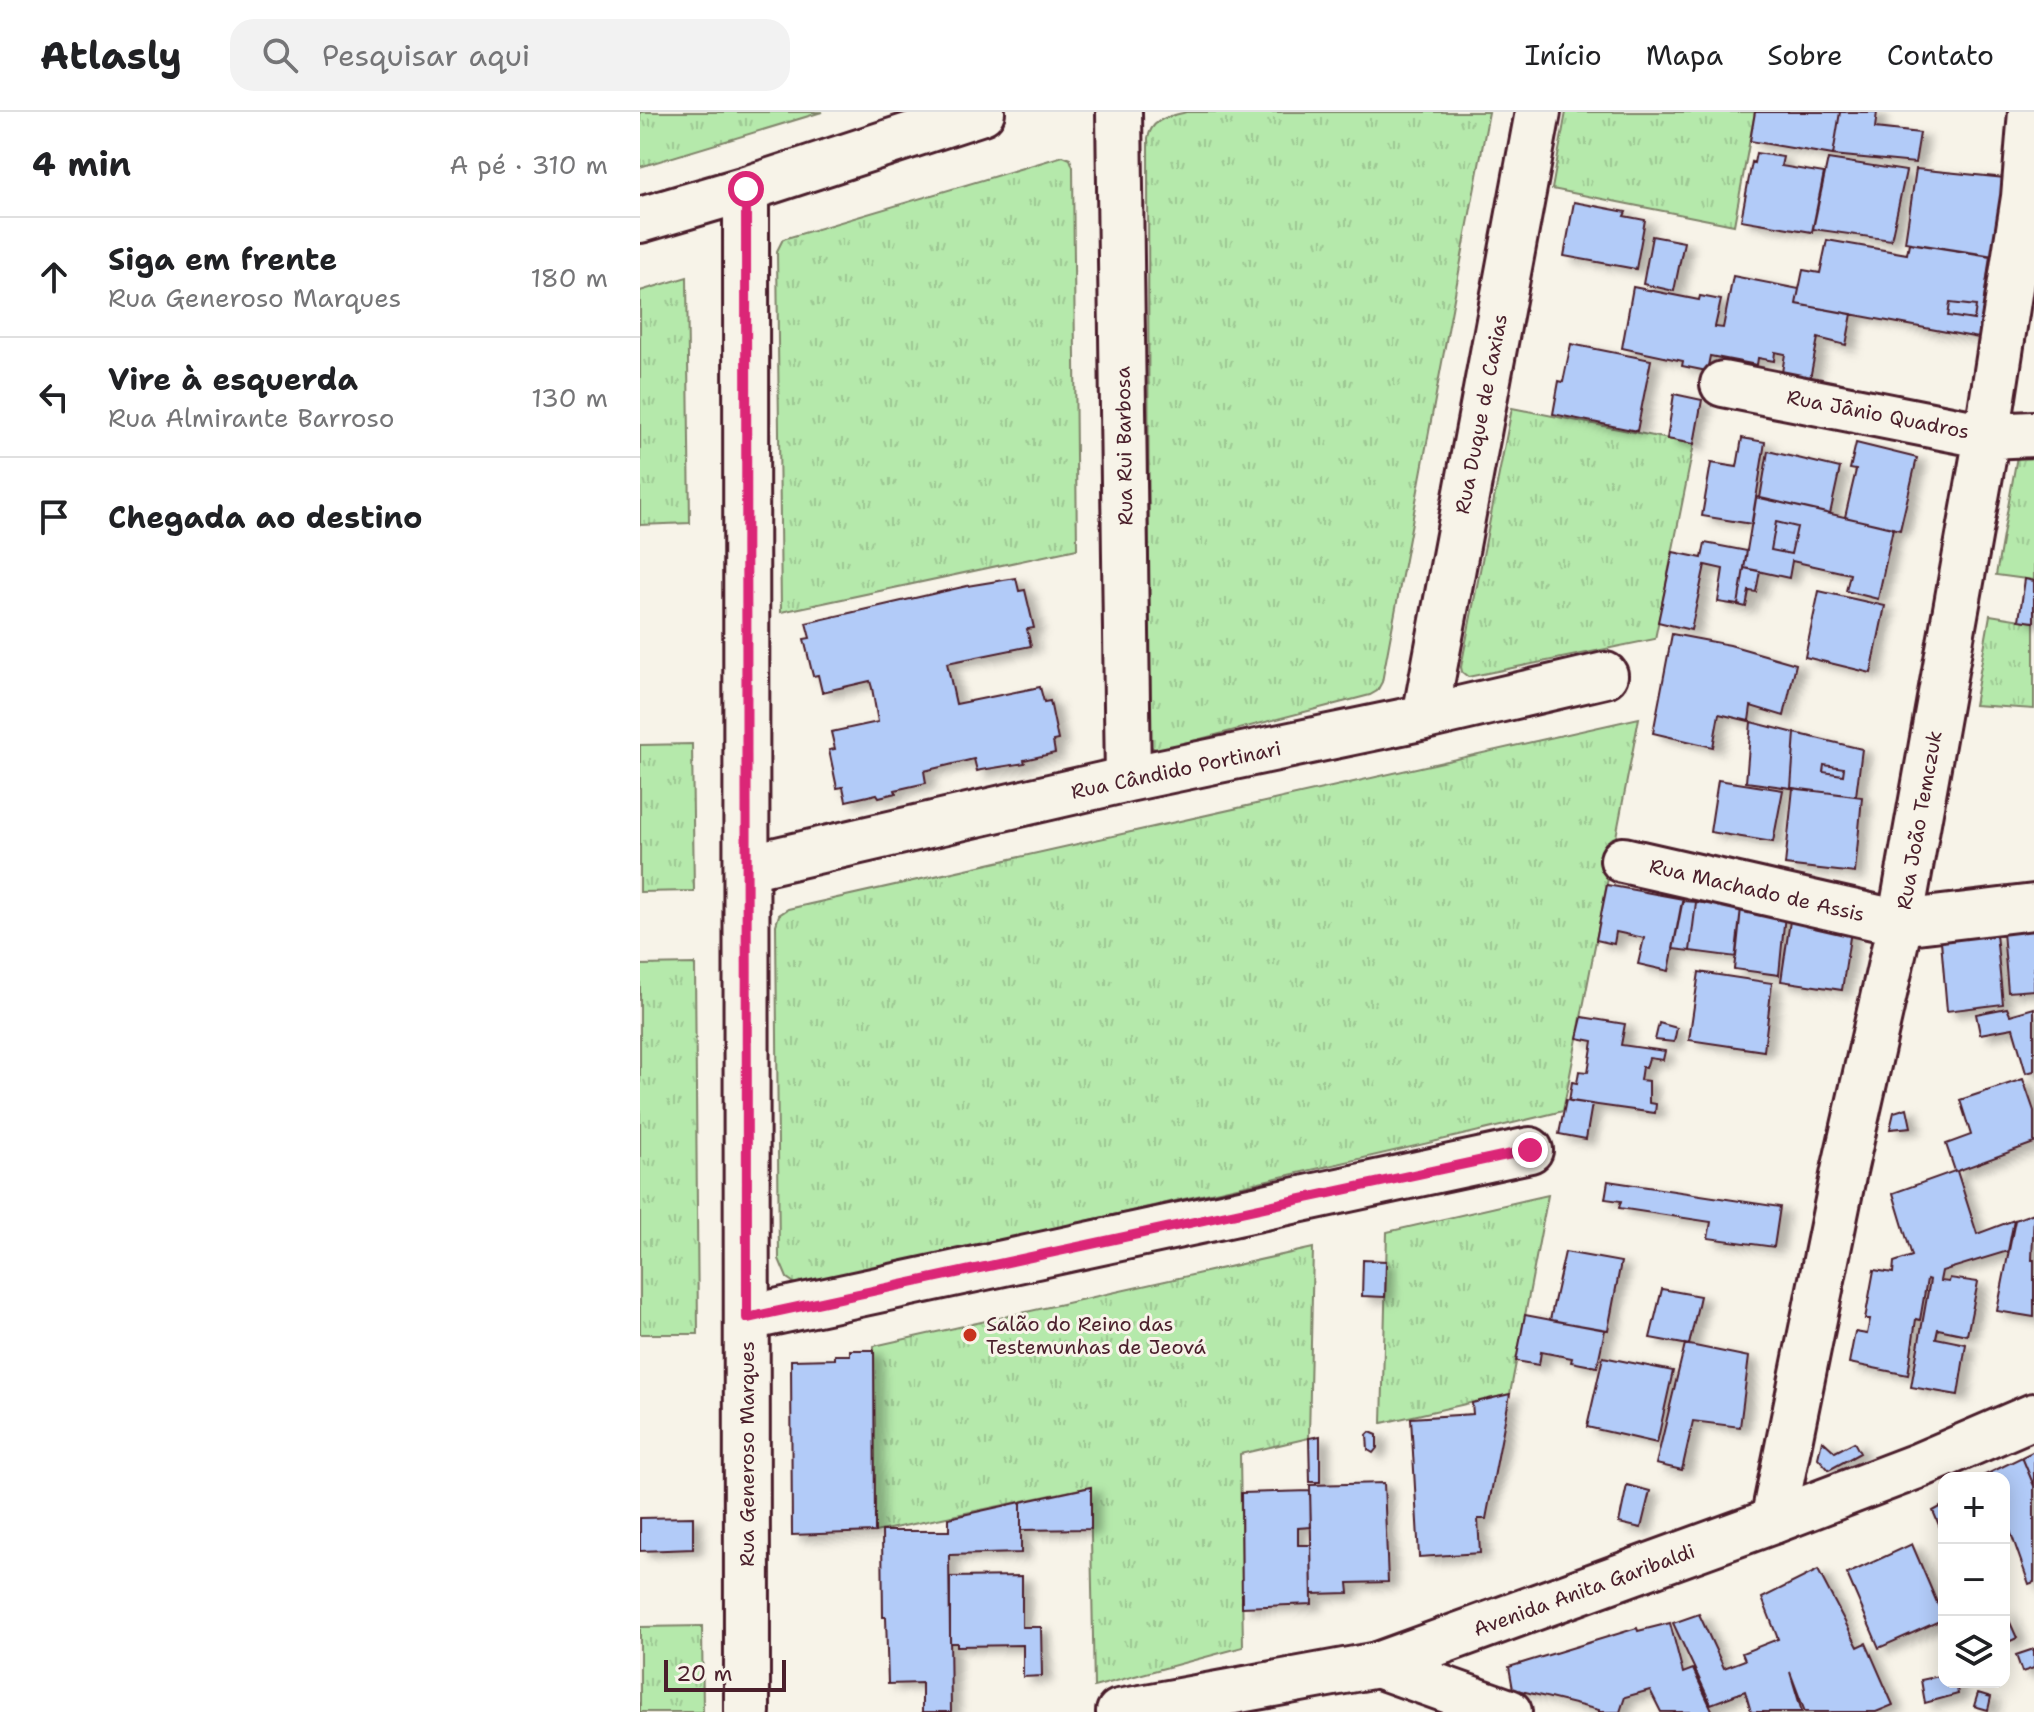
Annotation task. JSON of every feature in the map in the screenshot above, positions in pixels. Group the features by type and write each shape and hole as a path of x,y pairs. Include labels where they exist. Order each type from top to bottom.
{"street":[{"path":"640,220 982,112"},
{"name":"Rua Rui Barbosa","path":"1119,112 1128,779"},
{"name":"Rua Duque de Caxias","path":"1425,717 1538,112"},
{"name":"Rua João Temczuk","path":"1773,1521 1844,1171 1900,923 1987,436 2024,197 2031,112"},
{"name":"Rua Generoso Marques","path":"746,189 747,1712"},
{"name":"Rua Jânio Quadros","path":"1723,384 1987,436 2034,434"},
{"name":"Rua Cândido Portinari","path":"747,867 1128,779 1425,717 1605,675"},
{"name":"Rua Machado de Assis","path":"1623,860 1900,923 2034,907"},
{"path":"747,1318 1530,1150"},
{"name":"Avenida Anita Garibaldi","path":"1119,1712 1377,1665 1773,1521 1920,1465 2034,1416"},
{"path":"1377,1665 1509,1712"}],"green space":[{"path":"640,112 822,112 640,167"},
{"path":"1186,112 1489,112 1382,682 1377,691 1370,695 1158,750 1151,747 1149,741 1148,138 1157,122"},
{"path":"1566,112 1755,112 1734,225 1552,189"},
{"path":"1063,156 1070,159 1073,167 1077,549 781,612 777,251 783,239"},
{"path":"687,277 690,523 640,525 640,291"},
{"path":"1512,408 1694,444 1655,639 1468,677 1461,667"},
{"path":"2017,456 2034,456 2034,580 1996,575"},
{"path":"1990,615 2034,622 2034,709 1974,705"},
{"path":"1639,718 1563,1111 800,1287 787,1278 779,1259 776,925 779,915 788,909"},
{"path":"692,744 694,891 640,892 640,745"},
{"path":"695,964 698,1334 640,1334 640,965"},
{"path":"1548,1195 1510,1394 1382,1423 1387,1232"},
{"path":"1313,1248 1309,1438 1240,1454 1243,1647 1094,1687 1090,1487 875,1532 874,1346"},
{"path":"702,1626 703,1712 640,1712 640,1627"}],"building":[{"path":"1755,112 1840,112 1833,155 1750,141"},
{"path":"1840,112 1877,112 1875,128 1920,133 1915,163 1833,155"},
{"path":"1756,153 1783,157 1781,166 1824,173 1812,232 1741,220"},
{"path":"1828,159 1906,171 1891,240 1813,229"},
{"path":"1916,169 2005,178 1994,256 1905,242"},
{"path":"1574,202 1626,212 1624,216 1645,220 1636,269 1564,256"},
{"path":"1652,236 1684,242 1674,291 1643,284"},
{"path":"1827,240 1907,254 1909,243 1990,256 1979,338 1796,304 1803,270 1820,273"},
{"path":"1733,276 1799,289 1796,304 1852,314 1846,345 1818,338 1809,384 1781,378 1785,354 1775,352 1774,361 1758,358 1757,365 1710,356 1707,371 1682,366 1683,361 1622,348 1633,287 1699,300 1700,296 1721,300 1715,327 1723,328"},
{"path":"1950,303 1976,306 1974,320 1948,316"},
{"path":"1571,344 1651,360 1637,431 1553,414 1559,381 1563,382"},
{"path":"1674,394 1702,400 1694,444 1667,439"},
{"path":"1742,438 1765,442 1752,524 1702,516 1711,463 1737,467"},
{"path":"1856,443 1917,458 1900,530 1845,517 1856,470 1850,469"},
{"path":"1768,451 1840,468 1830,514 1760,498"},
{"path":"1756,497 1893,528 1878,599 1846,591 1850,574 1792,561 1789,578 1744,568"},
{"path":"1776,522 1797,527 1791,554 1771,550"},
{"path":"1705,543 1747,551 1738,605 1718,602 1723,569 1705,565 1691,630 1658,622 1673,552 1702,558"},
{"path":"1744,568 1760,571 1756,592 1749,591 1746,607 1738,605"},
{"path":"1016,578 1019,591 1025,590 1034,628 1027,629 1031,646 947,663 956,704 1040,687 1044,702 1050,701 1058,740 1053,741 1055,753 1024,760 1025,763 977,771 974,759 924,771 926,783 895,790 896,793 846,801 843,787 837,788 829,750 835,749 831,732 878,722 872,688 870,681 822,692 818,675 813,676 804,639 810,638 806,623 967,586"},
{"path":"2025,579 2034,581 2034,622 2019,620"},
{"path":"1819,591 1885,606 1871,673 1805,657"},
{"path":"1672,634 1730,645 1796,664 1784,716 1751,706 1749,721 1719,714 1713,747 1653,733"},
{"path":"1751,722 1795,733 1791,788 1746,782"},
{"path":"1795,733 1862,749 1856,796 1791,788"},
{"path":"1824,765 1844,768 1843,775 1823,772"},
{"path":"1718,780 1783,790 1773,842 1710,832"},
{"path":"1793,788 1862,797 1855,873 1785,865"},
{"path":"1607,885 1683,899 1669,971 1638,964 1644,938 1616,932 1614,944 1596,940"},
{"path":"1682,901 1696,902 1690,951 1673,949"},
{"path":"1696,902 1741,908 1736,957 1690,951"},
{"path":"1741,908 1785,914 1779,975 1734,969"},
{"path":"1791,914 1852,924 1842,990 1781,981"},
{"path":"2034,930 2034,990 2008,992 2003,932"},
{"path":"1996,934 2003,1004 1947,1011 1941,941"},
{"path":"1699,972 1772,983 1764,1051 1689,1040"},
{"path":"2007,1008 2010,1015 2034,1008 2034,1071 2026,1073 2013,1028 1980,1034 1976,1014"},
{"path":"1582,1017 1625,1024 1621,1045 1665,1051 1663,1060 1649,1058 1646,1068 1642,1067 1640,1080 1649,1081 1649,1103 1656,1104 1655,1113 1569,1101 1572,1082 1577,1083 1579,1071 1588,1072 1593,1041 1577,1038"},
{"path":"1659,1023 1677,1028 1674,1042 1655,1040"},
{"path":"2023,1079 2034,1111 2034,1143 1957,1171 1977,1234 2014,1220 2008,1251 1942,1271 1940,1281 1949,1282 1950,1278 1978,1282 1967,1335 1938,1329 1936,1338 1966,1344 1958,1395 1911,1387 1930,1280 1927,1279 1920,1320 1916,1319 1908,1375 1849,1363 1855,1332 1867,1334 1870,1319 1865,1319 1874,1270 1893,1273 1894,1262 1912,1256 1893,1193 1955,1171 1946,1144 1971,1135 1960,1100"},
{"path":"1566,1100 1592,1104 1586,1139 1559,1134"},
{"path":"1907,1108 1911,1127 1890,1129 1894,1112"},
{"path":"1608,1181 1780,1207 1774,1247 1708,1238 1711,1222 1619,1208 1621,1201 1605,1199"},
{"path":"2034,1213 2034,1317 1997,1311 2015,1220"},
{"path":"1565,1252 1621,1262 1608,1330 1550,1320"},
{"path":"1363,1260 1386,1261 1385,1297 1362,1296"},
{"path":"1662,1289 1700,1296 1689,1345 1650,1338"},
{"path":"1525,1315 1605,1330 1597,1367 1541,1352 1539,1365 1516,1361"},
{"path":"1685,1344 1749,1357 1740,1427 1693,1421 1682,1470 1656,1464"},
{"path":"850,1350 874,1350 875,1532 792,1535 791,1360 835,1359 835,1355 850,1355"},
{"path":"1603,1357 1673,1371 1657,1443 1587,1427"},
{"path":"1510,1394 1486,1519 1478,1519 1480,1553 1419,1557 1411,1418 1473,1414 1472,1403"},
{"path":"1370,1432 1377,1435 1377,1448 1373,1453 1368,1450 1367,1435"},
{"path":"1320,1436 1320,1482 1310,1482 1309,1438"},
{"path":"1822,1440 1835,1452 1854,1442 1860,1453 1829,1470 1818,1458"},
{"path":"2034,1451 2034,1486 2022,1457"},
{"path":"2022,1457 2034,1486 2034,1582 2029,1584 2010,1530 2010,1472 1991,1472"},
{"path":"1384,1483 1388,1582 1348,1583 1349,1593 1312,1594 1310,1485"},
{"path":"1627,1485 1650,1491 1641,1528 1619,1523"},
{"path":"1091,1487 1091,1529 1021,1530 1021,1502"},
{"path":"1310,1491 1311,1527 1298,1528 1298,1545 1311,1545 1312,1604 1242,1607 1241,1493"},
{"path":"1021,1502 1021,1553 949,1555 951,1712 922,1712 922,1683 888,1684 882,1531 949,1531 949,1518"},
{"path":"693,1517 693,1549 640,1551 640,1518"},
{"path":"1912,1544 1938,1605 1938,1622 1879,1648 1847,1574"},
{"path":"1818,1570 1858,1647 1866,1643 1893,1705 1876,1712 1805,1712 1790,1672 1802,1712 1751,1712 1745,1691 1711,1704 1673,1623 1699,1614 1724,1668 1745,1660 1742,1653 1778,1639 1762,1598"},
{"path":"1022,1576 1022,1627 1041,1627 1042,1676 1023,1677 1023,1645 957,1646 957,1643 950,1643 950,1577"},
{"path":"2010,1622 2017,1638 2010,1641"},
{"path":"1670,1623 1683,1673 1693,1669 1713,1712 1661,1712 1650,1690 1625,1697 1620,1712 1599,1712 1513,1689 1509,1667 1637,1628 1638,1631"},
{"path":"2034,1649 2034,1668 2022,1672 2016,1655"},
{"path":"1938,1676 1938,1688 1957,1688 1958,1694 1925,1703 1921,1680"},
{"path":"1978,1693 1991,1697 1988,1710 1974,1706"}],"place":[{"name":"Salão do Reino das Testemunhas de Jeová","path":"970,1335"}],"route":[{"path":"746,189 747,1318 1530,1150"}]}
